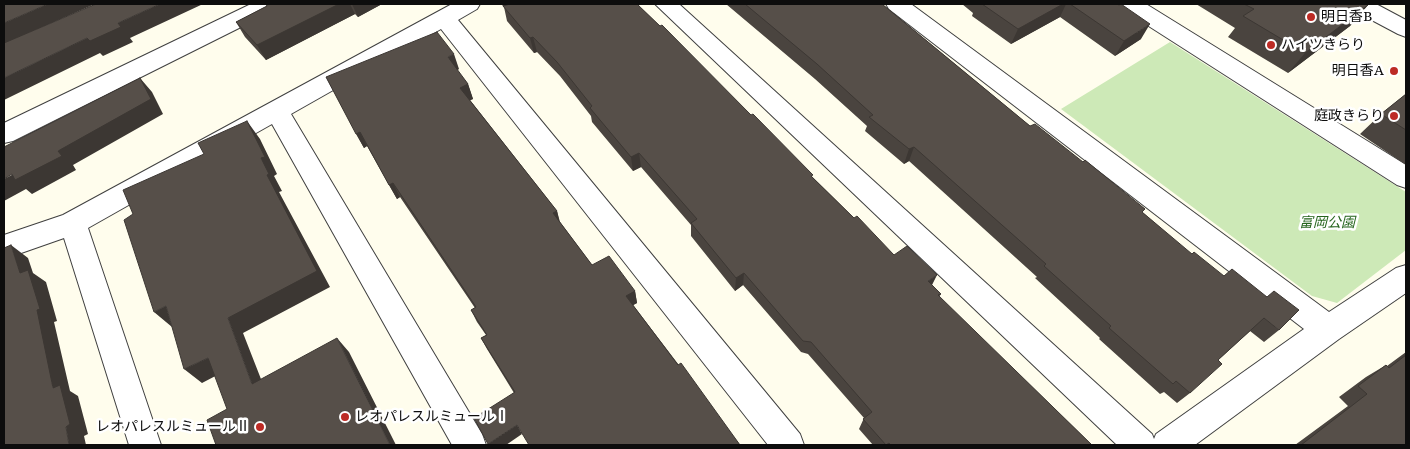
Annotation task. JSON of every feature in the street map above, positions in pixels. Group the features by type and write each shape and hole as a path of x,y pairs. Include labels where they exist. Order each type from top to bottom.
{"street":[{"path":"4,134 269,4"},
{"path":"4,247 73,223 276,109 469,4"},
{"path":"666,4 1140,445"},
{"path":"897,4 1328,329"},
{"path":"1130,4 1406,178"},
{"path":"1359,4 1406,29"},
{"path":"444,18 788,445"},
{"path":"276,109 470,445"},
{"path":"73,223 145,445"},
{"path":"1168,445 1328,329 1406,277"}],"green space":[{"name":"富岡公園","path":"1170,42 1406,192 1406,250 1337,303 1312,296 1061,109"}],"building":[{"path":"4,4 48,4 4,23"},
{"path":"96,4 160,4 118,23 121,27 90,41 87,38 4,78 4,43"},
{"path":"266,4 339,4 257,45 236,22 267,6"},
{"path":"510,4 637,4 660,26 662,25 751,115 753,114 813,175 811,176 854,218 857,216 894,255 907,246 937,275 928,281 941,294 938,295 1092,445 891,445 889,443 886,445 863,419 872,412 811,342 803,341 744,273 736,278 691,223 697,219 639,153 631,157 590,108 592,106 557,62 533,37 530,38 503,6"},
{"path":"745,4 882,4 1030,126 1035,124 1083,162 1085,160 1145,209 1142,212 1192,254 1194,252 1224,276 1232,269 1267,297 1274,291 1299,310 1279,330 1264,318 1218,360 1222,364 1190,393 1176,381 1173,384 1109,328 1111,326 1044,266 1046,264 914,147 909,149 869,117 873,115 817,64"},
{"path":"982,4 1063,4 1018,29"},
{"path":"1070,4 1121,4 1150,24 1124,41"},
{"path":"1244,4 1368,5 1305,53 1243,16 1254,9"},
{"path":"437,32 454,54 448,57 468,84 460,88 557,211 553,213 592,265 609,256 635,291 626,296 678,365 681,363 740,445 529,445 517,425 488,444 474,418 515,392 481,338 487,335 471,310 476,307 393,183 389,185 360,132 356,134 326,77"},
{"path":"140,78 151,99 58,151 62,156 15,180 12,174 4,179 4,147"},
{"path":"1406,94 1406,130 1381,114"},
{"path":"247,121 265,157 261,158 269,174 267,175 317,271 228,318 252,384 337,338 390,445 216,445 207,420 227,409 208,358 184,369 166,306 154,312 124,220 133,214 123,190 204,154 198,143"},
{"path":"11,245 20,273 28,270 40,309 37,310 53,388 60,385 70,424 66,427 69,445 4,445 4,248"},
{"path":"1406,355 1406,445 1301,445 1367,394 1358,386 1386,365 1389,368"}],"place":[{"name":"明日香B","path":"1311,17"},
{"name":"ハイツきらり","path":"1271,45"},
{"name":"明日香A","path":"1394,71"},
{"name":"庭政きらり","path":"1394,116"},
{"name":"レオパレスルミュールⅠ","path":"345,417"},
{"name":"レオパレスルミュールⅡ","path":"260,427"}]}
